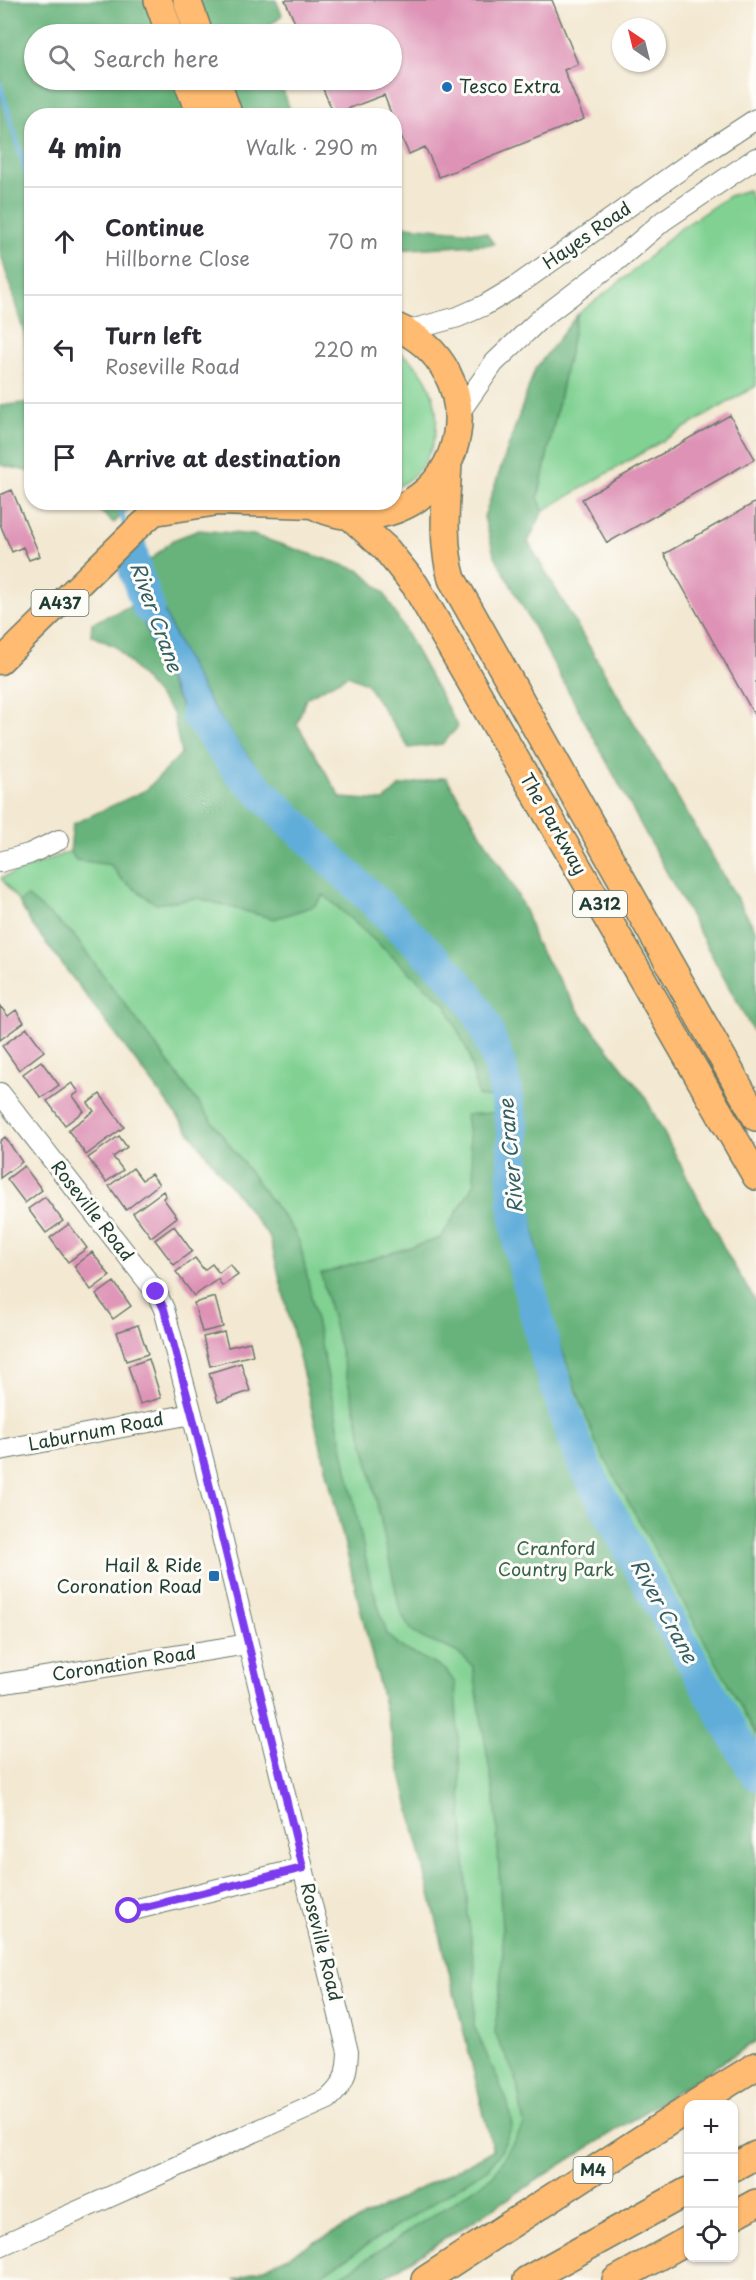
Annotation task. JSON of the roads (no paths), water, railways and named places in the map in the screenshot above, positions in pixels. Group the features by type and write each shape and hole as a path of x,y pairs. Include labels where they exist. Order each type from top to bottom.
{"highway":[{"path":"158,0 166,24"},
{"path":"187,0 195,24"},
{"path":"191,90 198,108"},
{"path":"220,90 226,108"},
{"path":"402,329 428,346 444,365 455,388 459,413 457,439 448,464 431,488 402,507"},
{"name":"The Parkway","path":"448,464 444,531 446,559 452,579 756,1117"},
{"path":"330,510 351,517 380,515 394,510"},
{"name":"The Parkway","path":"351,517 386,549 415,585 756,1176"},
{"path":"701,2100 756,2066"},
{"name":"M4","path":"425,2280 684,2112"},
{"path":"738,2165 756,2155"},
{"path":"527,2280 684,2193"},
{"path":"738,2213 756,2203"},
{"path":"616,2280 684,2242"}],"main road":[{"name":"A437","path":"0,662 159,510"}],"street":[{"name":"Hayes Road","path":"402,328 458,317 486,305 756,119"},
{"name":"Hayes Road","path":"459,413 494,363 540,319 619,259 663,221 756,158"},
{"path":"0,862 29,854 59,840"},
{"name":"Roseville Road","path":"0,1093 156,1292 164,1309 192,1414 348,2052 347,2070 340,2088 328,2099 0,2246"},
{"name":"Laburnum Road","path":"0,1450 192,1414"},
{"name":"Coronation Road","path":"0,1684 248,1644"},
{"path":"129,1911 303,1868"}],"water":[{"path":"142,557 161,605 194,675 236,740 217,756 183,709 154,652 126,572"}],"waterway":[{"path":"0,84 24,166"},
{"path":"121,510 126,530"},
{"name":"River Crane","path":"129,543 136,573 148,607"},
{"name":"River Crane","path":"197,714 240,772 447,971 469,997 483,1021 501,1069 513,1131 514,1200 520,1249 548,1362 576,1445 637,1563 756,1774"}],"place":[{"name":"Tesco Extra","path":"447,87"},
{"name":"Hail & Ride Coronation Road","path":"214,1576"}],"park label":[{"name":"Cranford Country Park","path":"556,1559"}]}
